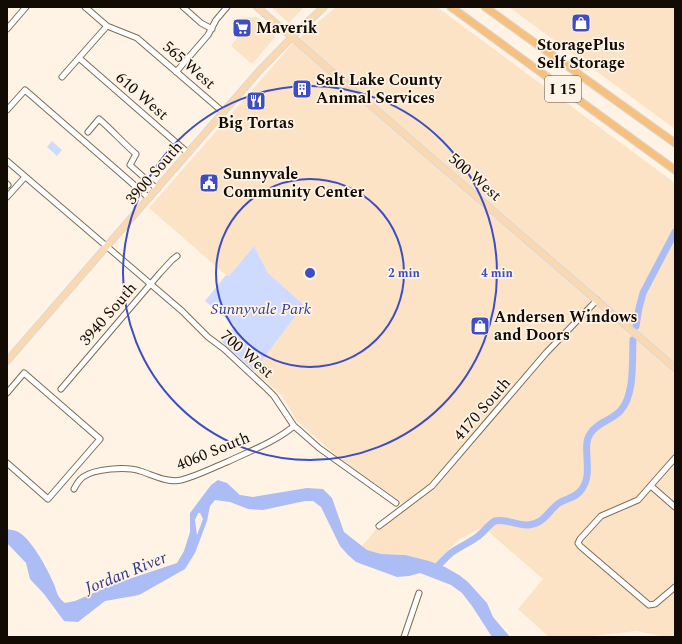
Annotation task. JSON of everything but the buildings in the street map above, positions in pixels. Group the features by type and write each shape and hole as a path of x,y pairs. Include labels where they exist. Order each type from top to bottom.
{"highway":[{"name":"I 15","path":"451,7 675,170"},
{"name":"I 15","path":"485,7 675,143"}],"main road":[{"name":"500 West","path":"257,7 675,368"},
{"name":"3900 South","path":"7,360 262,68 324,7"}],"street":[{"path":"7,29 26,7"},
{"name":"565 West","path":"85,7 107,26 137,38 224,112"},
{"path":"183,7 201,23 212,29"},
{"path":"176,72 212,29 216,20 227,7"},
{"path":"62,77 107,26"},
{"name":"610 West","path":"79,58 188,153"},
{"path":"7,110 25,90 149,198"},
{"path":"88,132 99,119 136,154 130,165 157,189"},
{"name":"700 West","path":"7,161 182,311 203,332 224,349 274,396 294,426 319,448 396,503"},
{"path":"7,198 25,177"},
{"name":"3940 South","path":"61,389 150,285 177,256"},
{"name":"4170 South","path":"379,526 432,486 546,353 597,300"},
{"path":"7,393 24,373 100,439 48,499 7,463"},
{"name":"4060 South","path":"74,489 84,476 95,471 132,469 168,480 181,480 206,471 280,437 294,426"},
{"path":"675,458 634,503 598,518 578,543 649,606 655,604 675,587"},
{"path":"651,486 675,507"},
{"path":"404,637 419,593"}],"shaded area":[{"path":"271,7 304,7 289,23"},
{"path":"336,7 437,7 675,183 675,637 665,637 637,631 584,637 549,637 518,609 543,579 483,527 458,540 435,564 405,555 381,554 367,550 362,546 386,518 403,503 338,457 297,421 282,396 254,371 304,305 268,273 254,246 229,276 226,275 149,208 293,43"},
{"path":"509,7 675,7 675,129 585,63"},
{"path":"257,17 273,32 275,37 252,64 231,46 237,38 235,36 235,25 241,18"},
{"path":"218,480 227,483 240,495 253,497 307,488 323,489 332,498 344,532 367,550 381,554 405,555 429,561 445,567 459,575 468,582 487,603 493,617 510,637 492,637 462,593 451,585 420,573 397,577 356,562 340,546 321,507 313,501 305,501 263,510 248,509 230,502 215,500 210,506 207,521 195,553 185,569 139,595 105,601 78,622 64,621 44,594 30,579 26,563 7,543 7,529 21,534 27,539 42,561 60,598 65,603 75,601 114,584 177,563 184,551 190,532 190,513 211,485","holes":["198,513 200,513 203,519 197,535 195,520"]}],"green space":[{"path":"52,141 62,150 57,156 47,147"},
{"name":"Sunnyvale Park","path":"254,246 268,273 304,305 254,371 221,341 235,326 205,301 226,275 229,276"}],"waterway":[{"path":"636,326 643,293 675,232"},
{"path":"434,570 451,553 477,537 495,521 503,520 524,525 533,524 542,520 559,503 580,492 587,475 587,446 590,434 593,430 618,413 629,395 632,376 633,340"}],"place":[{"name":"StoragePlus Self Storage","path":"581,23"},
{"name":"Maverik","path":"242,28"},
{"name":"Salt Lake County Animal Services","path":"302,89"},
{"name":"Big Tortas","path":"256,101"},
{"name":"Sunnyvale Community Center","path":"209,183"},
{"name":"Andersen Windows and Doors","path":"480,326"}],"water label":[{"name":"Jordan River","path":"126,573"}]}
